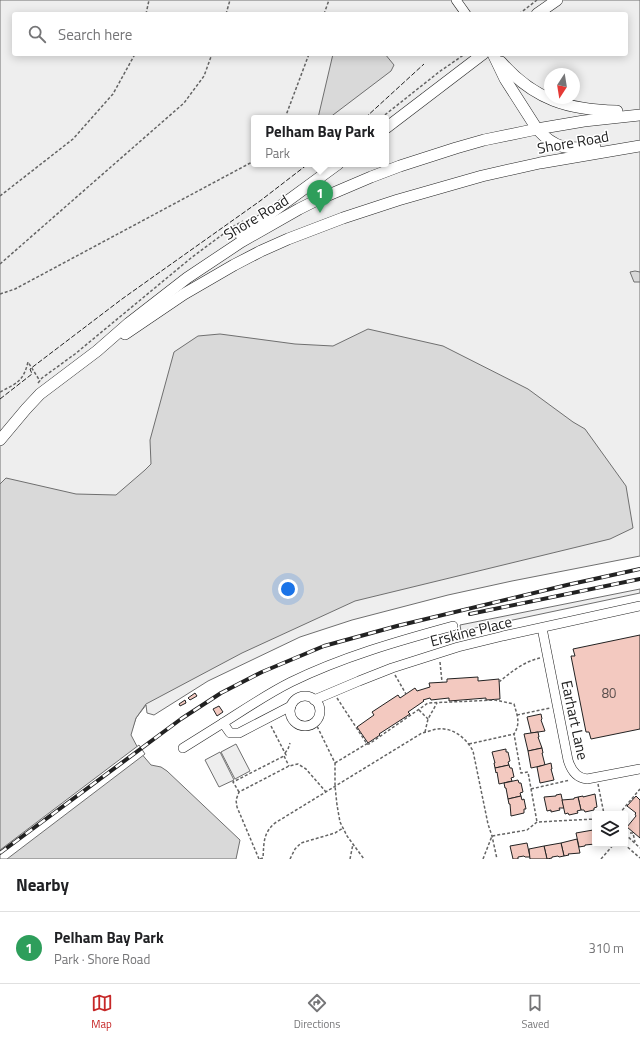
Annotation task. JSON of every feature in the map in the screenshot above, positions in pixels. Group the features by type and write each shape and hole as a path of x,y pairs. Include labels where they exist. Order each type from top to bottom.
{"main road":[{"path":"540,12 557,0"},
{"path":"389,126 480,56"},
{"path":"495,56 505,79 537,129 551,142 568,148 640,145"},
{"path":"496,56 518,79 530,89 546,98 567,106 589,110 640,113"},
{"name":"Shore Road","path":"0,440 40,394 187,278 241,242 280,219 317,200 400,166 484,140 537,129 640,113"},
{"name":"Shore Road","path":"97,350 136,327 159,310 209,279 261,251 314,229 398,200 454,184 540,164 640,145"},
{"path":"187,278 208,259 334,167"}],"street":[{"path":"456,0 465,12"},
{"name":"Erskine Place","path":"291,706 294,701 302,696 306,696 314,700 392,668 439,652 479,641 640,606"},
{"path":"183,748 290,683 318,670 364,652 453,626"},
{"name":"Earhart Lane","path":"542,628 569,764 573,772 578,776 587,779 640,769"},
{"path":"291,706 291,717 296,723 308,726 318,719 320,711 314,700"},
{"path":"223,723 228,732 234,734 242,732 291,706"}],"path":[{"path":"146,12 149,0"},
{"path":"227,12 230,0"},
{"path":"325,12 329,0"},
{"path":"522,12 537,0"},
{"path":"0,196 73,139 113,94 134,56"},
{"path":"0,264 184,103 204,76 211,56"},
{"path":"286,115 308,56"},
{"path":"385,115 438,72 461,56"},
{"path":"0,294 14,289 251,163"},
{"path":"0,392 19,382 26,371 28,362 40,381"},
{"path":"439,652 442,682"},
{"path":"499,682 510,673 534,659 547,656"},
{"path":"392,668 406,694"},
{"path":"333,692 367,744"},
{"path":"335,763 369,744 428,703 495,700 514,704 518,721 514,734 521,773 528,772 537,822"},
{"path":"425,732 428,719 436,703"},
{"path":"517,715 557,707"},
{"path":"419,710 428,719"},
{"path":"267,719 285,753"},
{"path":"315,722 335,763 335,786 340,822 364,859"},
{"path":"326,792 306,769 298,764 289,766 239,792 236,800 237,807 259,859 263,858 265,840 269,827 326,792 335,786 422,733 436,729 448,730 460,736 469,744 473,751 497,859"},
{"path":"469,744 514,734"},
{"path":"239,792 233,782 286,755 285,753 290,743"},
{"path":"284,756 289,766"},
{"path":"531,789 569,781 578,776"},
{"path":"596,777 603,811"},
{"path":"622,811 640,789"},
{"path":"492,836 527,830 537,822 592,819"},
{"path":"290,859 295,849 301,843 335,833 343,828"},
{"path":"628,834 633,833 635,843"},
{"path":"483,859 492,836"},
{"path":"628,837 640,848"},
{"path":"350,859 353,844"},
{"path":"601,859 612,847"},
{"path":"627,847 640,858"}],"shaded area":[{"path":"0,0 640,0 640,556 448,595 352,620 300,637 208,681 154,715 147,713 146,705 136,718 130,735 0,598"},
{"path":"333,56 387,56 394,65 391,71 333,115 319,115"},
{"path":"630,272 640,272 640,282 634,282"},
{"path":"368,329 443,346 528,389 585,429 626,486 633,528 610,539 355,601 242,653 146,704 136,718 131,735 140,752 151,765 161,767 167,771 240,840 236,859 0,859 0,484 6,478 76,494 116,495 151,464 150,440 174,352 198,336 220,334 295,344 333,346"},
{"path":"640,589 640,593 461,631 460,625"},
{"path":"236,744 250,771 235,779 221,752"},
{"path":"220,752 234,780 219,787 205,760"}],"pier":[{"path":"139,745 145,754 7,859 0,859 0,850"}],"building":[{"path":"640,635 640,729 591,739 589,732 586,732 571,656 575,656 573,649"},
{"path":"478,677 478,681 499,679 500,699 486,700 486,698 449,701 449,698 431,700 430,698 423,700 424,701 408,712 410,714 368,743 357,727 374,715 372,712 398,695 400,698 415,688 417,691 430,687 429,683 447,682 447,679"},
{"path":"195,693 197,696 190,700 188,698"},
{"path":"185,700 186,703 180,706 179,704"},
{"path":"219,706 223,712 217,716 213,709"},
{"path":"541,714 541,720 545,731 531,733 527,717"},
{"path":"538,732 538,737 542,748 528,751 524,734"},
{"path":"542,748 545,765 531,768 528,751"},
{"path":"506,749 510,761 508,762 509,765 495,768 492,752"},
{"path":"551,763 554,780 540,783 537,767"},
{"path":"509,765 510,768 512,768 514,777 511,778 512,781 499,784 495,768"},
{"path":"518,780 519,783 521,783 523,792 520,793 521,796 508,799 504,783"},
{"path":"561,794 564,808 559,808 560,810 551,812 551,810 547,811 544,797"},
{"path":"595,794 597,807 594,808 594,810 585,812 584,810 581,810 578,797"},
{"path":"521,796 522,800 524,799 526,809 524,809 524,813 511,816 508,799"},
{"path":"636,796 640,800 640,838 628,828 636,816 636,813 627,806"},
{"path":"578,797 581,810 577,811 578,813 569,815 568,813 565,814 562,800 574,799"},
{"path":"592,830 592,844 579,847 576,833"},
{"path":"577,839 580,853 568,854 569,855 564,856 561,843"},
{"path":"527,843 530,857 524,856 518,857 518,859 513,859 510,846"},
{"path":"561,843 564,856 547,859 544,846"},
{"path":"544,846 547,859 530,859 529,849"}],"railway":[{"path":"0,853 181,719 221,693 262,672 324,646 397,626 640,569"},
{"path":"470,614 640,579"}],"fence":[{"path":"368,115 424,64"},
{"path":"0,399 32,374 30,369 122,299 260,201 304,167"}],"place":[{"name":"Pelham Bay Park","path":"320,213"}]}
